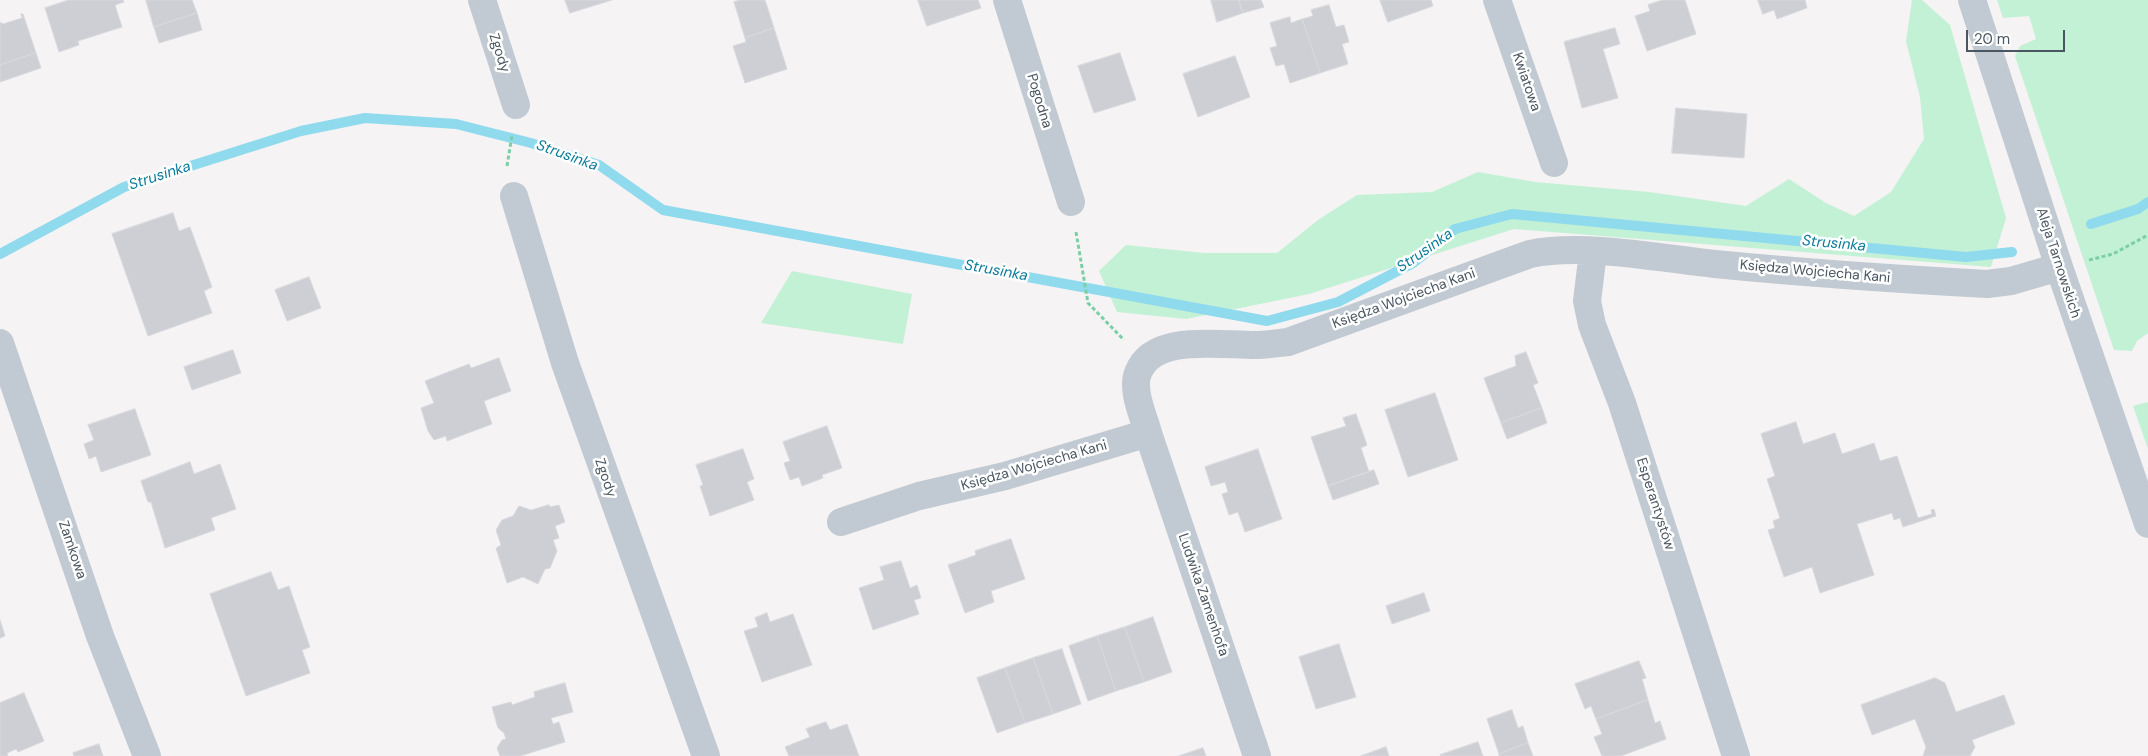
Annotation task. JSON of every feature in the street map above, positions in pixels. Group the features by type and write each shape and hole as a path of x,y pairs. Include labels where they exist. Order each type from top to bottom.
{"street":[{"name":"Zgody","path":"482,0 516,105"},
{"name":"Pogodna","path":"1007,0 1070,202"},
{"name":"Kwiatowa","path":"1497,0 1554,163"},
{"name":"Aleja Tarnowskich","path":"1972,0 2059,267 2148,524"},
{"name":"Zgody","path":"514,196 565,362 706,756"},
{"name":"Księdza Wojciecha Kani","path":"1146,362 1156,353 1188,343 1260,346 1288,342 1530,254 1550,250 1593,252 1824,275 1987,284 2011,281 2059,267"},
{"name":"Esperantystów","path":"1593,252 1588,301 1592,325 1622,403 1736,756"},
{"name":"Zamkowa","path":"0,343 100,636 147,756"},
{"path":"1146,362 1138,374 1136,388 1148,433"},
{"name":"Księdza Wojciecha Kani","path":"841,522 919,496 1005,476 1148,433"},
{"name":"Ludwika Zamenhofa","path":"1148,433 1258,756"}],"path":[{"path":"2059,267 2113,254 2148,235"},
{"path":"1082,260 1088,303 1146,362"}],"green space":[{"path":"1912,0 1922,0 1950,25 2006,218 1991,267 1514,229 1309,294 1186,319 1117,312 1099,271 1126,245 1204,253 1277,253 1318,220 1357,195 1432,192 1478,172 1535,182 1649,192 1746,206 1789,179 1826,203 1854,216 1891,192 1924,139 1920,97 1906,41"},
{"path":"1997,0 2148,0 2148,333 2137,341 2132,351 2114,350 2015,56 2020,46 2036,39 2029,16 2003,18"},
{"path":"792,271 912,294 903,344 761,323"},
{"path":"2148,402 2148,449 2133,406"}],"building":[{"path":"69,0 123,0 124,2 115,5 122,27 78,41 79,45 59,52 45,8"},
{"path":"146,0 192,0 197,13 154,27"},
{"path":"565,0 612,0 570,13"},
{"path":"741,0 765,0 774,28 745,38 734,2"},
{"path":"918,0 978,0 981,8 927,26"},
{"path":"1211,0 1239,0 1243,13 1217,22"},
{"path":"1239,0 1261,0 1264,7 1243,13"},
{"path":"1380,0 1431,0 1433,6 1388,22"},
{"path":"1663,0 1685,0 1696,34 1647,51 1635,16 1650,11 1648,5"},
{"path":"1758,0 1805,0 1807,8 1777,19 1774,10 1763,14"},
{"path":"1329,5 1336,27 1344,25 1349,42 1342,44 1348,64 1320,73 1302,19 1313,16 1311,10"},
{"path":"197,13 202,30 159,43 154,27"},
{"path":"21,14 23,14 36,53 0,65 0,22 3,24 22,18"},
{"path":"1290,17 1291,23 1302,19 1320,73 1290,83 1284,64 1276,66 1270,48 1277,46 1270,23"},
{"path":"774,28 787,69 745,83 733,46 746,42 745,38"},
{"path":"1615,28 1620,44 1603,49 1618,98 1582,108 1564,42"},
{"path":"36,53 41,68 0,82 0,65"},
{"path":"1120,53 1136,100 1094,113 1078,66"},
{"path":"1235,56 1250,97 1198,117 1183,74"},
{"path":"1676,108 1747,114 1744,158 1672,153"},
{"path":"173,213 179,231 190,227 212,287 204,291 212,313 148,336 112,234"},
{"path":"309,277 321,308 287,321 275,290"},
{"path":"233,350 241,373 192,390 184,367"},
{"path":"1526,352 1538,383 1533,385 1542,408 1501,423 1484,378 1516,366 1515,356"},
{"path":"499,358 511,391 484,401 492,424 447,441 446,436 434,440 428,431 421,408 434,403 425,381 469,364 471,368"},
{"path":"1435,393 1458,460 1408,477 1385,410"},
{"path":"1542,408 1547,423 1507,439 1501,423"},
{"path":"135,409 151,455 101,472 96,456 89,459 84,444 94,440 88,425"},
{"path":"1356,414 1367,445 1361,448 1369,472 1328,486 1311,437 1346,426 1343,418"},
{"path":"1796,422 1803,444 1835,433 1842,454 1874,443 1880,461 1897,456 1918,518 1932,514 1931,510 1934,509 1936,516 1903,527 1900,518 1894,520 1892,513 1857,524 1874,575 1820,593 1812,567 1784,577 1768,530 1775,528 1773,521 1780,518 1767,479 1775,476 1761,434"},
{"path":"827,426 842,468 822,475 823,478 802,486 799,477 790,480 784,463 790,461 783,442"},
{"path":"743,449 754,479 747,482 754,500 710,516 700,486 703,485 696,465"},
{"path":"1258,449 1282,519 1245,532 1238,512 1229,515 1222,494 1228,492 1225,482 1211,486 1205,467"},
{"path":"190,462 194,474 220,464 236,509 211,518 215,530 165,548 151,502 148,502 141,481"},
{"path":"1374,470 1379,484 1333,500 1328,486"},
{"path":"549,505 550,507 559,505 565,522 555,526 559,538 553,540 557,551 550,568 545,569 538,584 523,577 507,583 496,548 501,545 496,530 502,520 513,516 519,506 531,510"},
{"path":"1011,539 1025,579 991,591 994,602 965,613 948,565 976,555 975,551"},
{"path":"901,561 910,588 917,585 921,598 914,600 919,614 873,630 859,588 884,580 880,567"},
{"path":"271,572 278,590 289,586 310,647 302,650 310,673 246,696 210,594"},
{"path":"1424,593 1430,611 1392,624 1386,606"},
{"path":"767,613 770,622 793,614 812,665 762,682 744,631 758,627 755,618"},
{"path":"1153,617 1172,672 1144,682 1125,627"},
{"path":"0,620 5,636 0,638"},
{"path":"1125,627 1144,682 1116,691 1097,636"},
{"path":"1097,636 1116,691 1088,701 1069,646"},
{"path":"1339,644 1356,697 1316,709 1299,657"},
{"path":"1062,649 1081,704 1053,714 1033,658"},
{"path":"1033,658 1053,714 1025,723 1005,668"},
{"path":"1639,661 1646,678 1642,679 1648,700 1596,719 1591,706 1585,709 1575,684"},
{"path":"1005,668 1025,723 997,733 977,678"},
{"path":"1935,678 1945,683 1956,712 2004,695 2015,724 1972,740 1975,747 1970,756 1923,756 1926,747 1915,719 1872,735 1861,705"},
{"path":"565,683 573,712 551,718 553,724 559,722 565,742 520,756 500,756 497,748 502,740 506,739 504,733 498,728 492,707 511,702 512,705 535,697 534,692"},
{"path":"24,693 44,741 18,752 16,749 7,753 8,756 0,756 0,703"},
{"path":"1648,700 1655,723 1660,721 1666,739 1621,756 1602,756 1594,737 1602,734 1596,719"},
{"path":"1512,710 1518,728 1523,726 1528,743 1499,754 1487,719"},
{"path":"826,722 830,730 847,724 859,756 789,756 785,747 810,737 806,729"},
{"path":"1478,742 1483,756 1440,755"},
{"path":"1528,743 1533,756 1499,756 1499,754"},
{"path":"99,744 103,756 74,756 73,753"},
{"path":"1386,747 1389,756 1361,756"},
{"path":"1203,748 1206,756 1179,756"}],"waterway":[{"name":"Strusinka","path":"0,254 124,187 301,131 365,118 456,124 531,143 599,165 663,210 1267,321 1338,302 1413,263 1455,229 1512,214 1966,257 2012,252"},
{"name":"Strusinka","path":"2091,224 2138,209 2148,202"}]}
